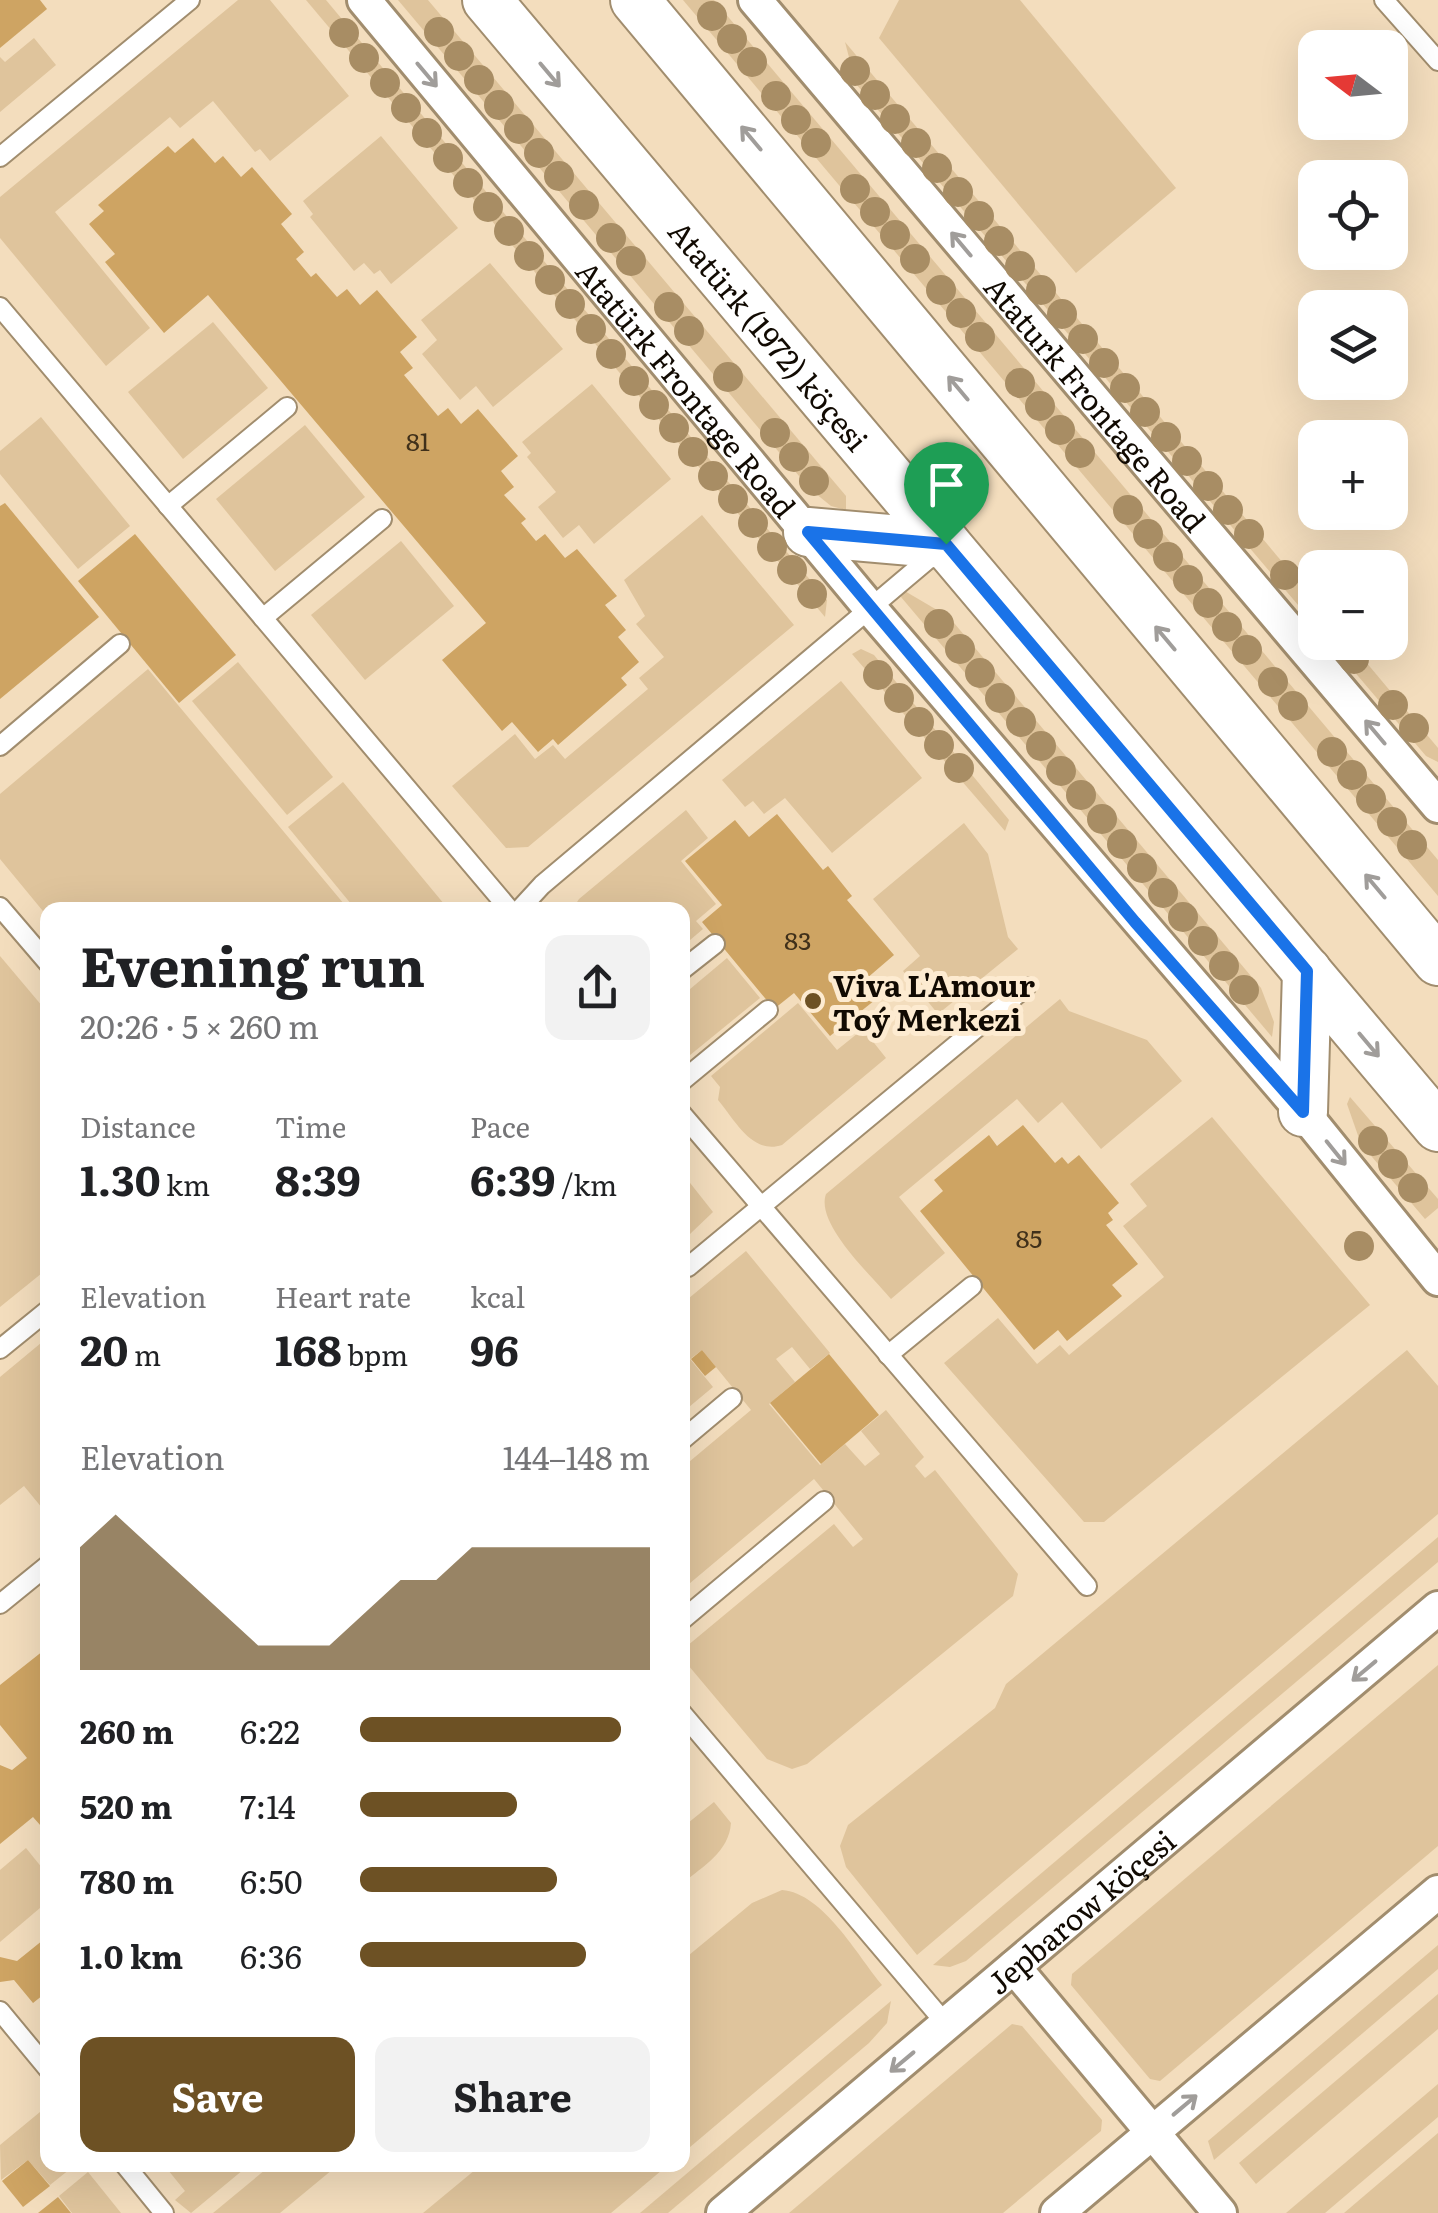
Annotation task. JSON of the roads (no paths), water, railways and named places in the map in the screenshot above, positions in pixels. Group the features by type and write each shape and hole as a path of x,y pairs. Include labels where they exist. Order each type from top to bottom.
{"main road":[{"name":"Atatürk (1972) köçesi","path":"487,0 1438,1127"},
{"path":"635,0 1438,961"},
{"path":"808,532 946,544"},
{"path":"1303,1112 1307,971"}],"street":[{"name":"Atatürk Frontage Road","path":"364,0 870,608 1303,1112 1438,1279"},
{"name":"Ataturk Frontage Road","path":"755,0 1438,806"},
{"name":"Jepbarow köçesi","path":"723,2213 1438,1608"},
{"path":"1057,2213 1438,1892"},
{"path":"1014,1967 1220,2213"}],"lane":[{"path":"0,157 190,0"},
{"path":"1384,0 1438,62"},
{"path":"0,307 503,902"},
{"path":"168,506 287,407"},
{"path":"263,618 382,519"},
{"path":"526,902 946,544"},
{"path":"0,746 120,644"},
{"path":"0,906 40,954"},
{"path":"690,964 715,944"},
{"path":"690,1265 1026,987"},
{"path":"690,1074 768,1010"},
{"path":"690,1123 1087,1586"},
{"path":"888,1355 972,1286"},
{"path":"0,1348 40,1316"},
{"path":"690,1433 732,1398"},
{"path":"690,1613 824,1502"},
{"path":"0,1604 40,1572"},
{"path":"690,1722 946,2024"},
{"path":"0,2011 40,2060"},
{"path":"131,2172 164,2213"}],"place":[{"name":"Viva L'Amour Toý Merkezi","path":"813,1001"}]}
